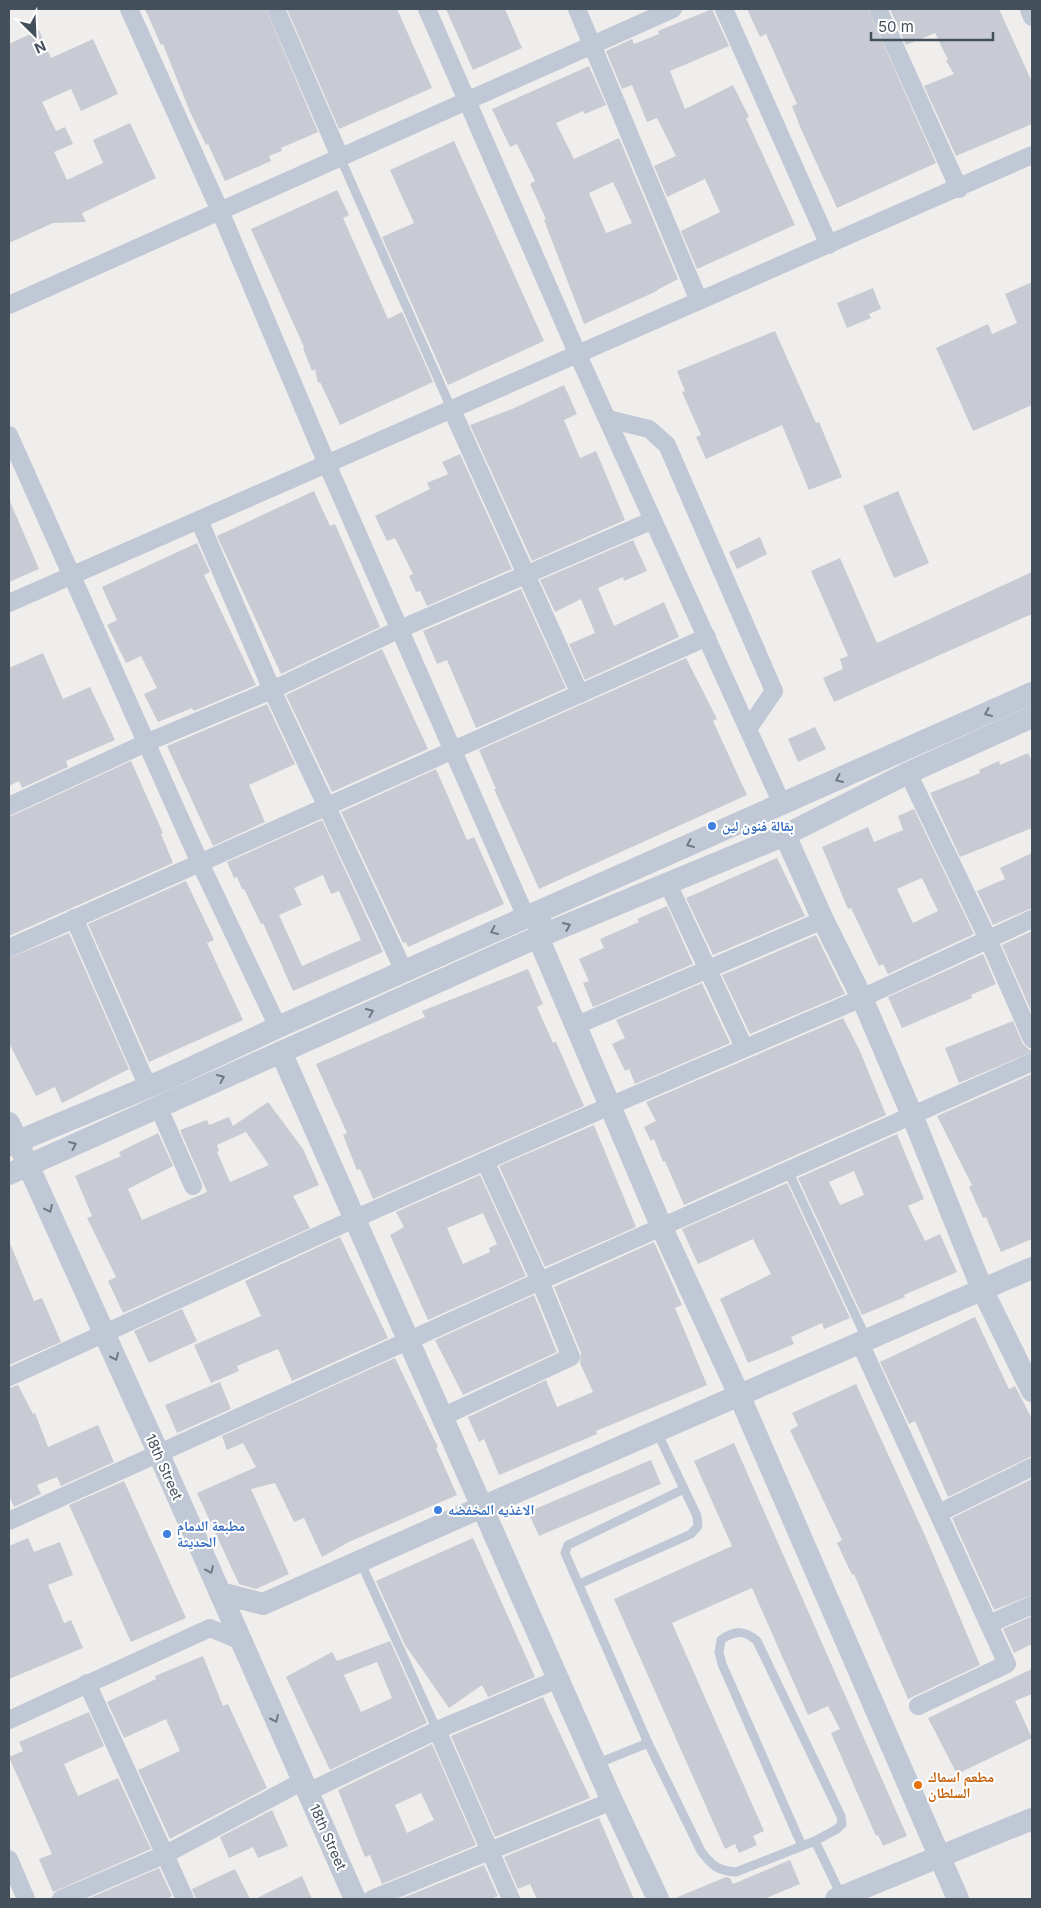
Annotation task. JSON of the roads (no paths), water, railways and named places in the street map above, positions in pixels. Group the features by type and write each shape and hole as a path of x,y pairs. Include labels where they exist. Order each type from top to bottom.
{"street":[{"path":"129,9 220,211 327,464 526,917"},
{"path":"276,9 340,157"},
{"path":"427,9 578,354 782,804"},
{"path":"577,9 699,301"},
{"path":"9,305 673,9"},
{"path":"724,9 829,245"},
{"path":"878,9 959,189"},
{"path":"1029,9 1032,17"},
{"path":"9,603 451,408 959,189 1032,155"},
{"path":"451,408 580,694"},
{"path":"608,419 649,429 667,445 774,691 748,729"},
{"path":"9,435 13,455 72,576 148,742 200,863 278,1027"},
{"path":"199,520 272,690 404,971"},
{"path":"9,806 148,742 272,690 400,629 653,520"},
{"path":"9,948 706,637"},
{"path":"19,1169 278,1027 1032,693"},
{"path":"12,1136 153,1096 281,1052 538,938 785,834 908,773 1032,718"},
{"path":"908,773 988,939 1032,1039"},
{"path":"785,834 823,920 862,998 912,1115 982,1289 1032,1391"},
{"path":"668,884 706,970 744,1047"},
{"path":"574,896 543,918 538,938 612,1105 662,1228 740,1397 958,1899"},
{"path":"74,918 192,1186"},
{"path":"9,1377 354,1219 744,1047 862,998 1032,919"},
{"path":"577,1025 823,920"},
{"path":"281,1052 612,1801 658,1899"},
{"path":"10,1517 1032,1062"},
{"name":"18th Street","path":"12,1136 19,1169 105,1334 355,1899"},
{"path":"442,1417 571,1357 540,1280 485,1162"},
{"path":"220,1593 263,1604 482,1506 740,1397 1032,1268"},
{"path":"864,1342 1007,1664 918,1706"},
{"path":"939,1513 1032,1468"},
{"path":"989,1624 1032,1605"},
{"path":"9,1720 210,1628 241,1641"},
{"path":"61,1899 166,1854 305,1786 558,1679"},
{"path":"87,1683 185,1899"},
{"path":"437,1730 511,1899"},
{"path":"372,1899 612,1801"},
{"path":"839,1898 1032,1819"},
{"path":"9,1859 26,1899"}],"lane":[{"path":"340,157 451,408"},
{"path":"788,1171 864,1342"},
{"path":"579,1584 691,1534 698,1526 697,1516 657,1432"},
{"path":"684,1489 568,1544 565,1553 648,1743 700,1851 710,1863 722,1871 736,1872 802,1846 837,1829 842,1824 842,1816 757,1641 749,1634 741,1632 730,1634 721,1640 719,1652 722,1664 802,1846"},
{"path":"360,1561 437,1730"},
{"path":"596,1764 648,1743"},
{"path":"815,1840 839,1898"}],"place":[{"name":"بقالة فنون لين","path":"712,826"},
{"name":"الاغذيه المخفضه","path":"438,1510"},
{"name":"مطبعة الدمام الحديثة","path":"167,1534"},
{"name":"مطعم اسماك السلطان","path":"918,1785"}]}
